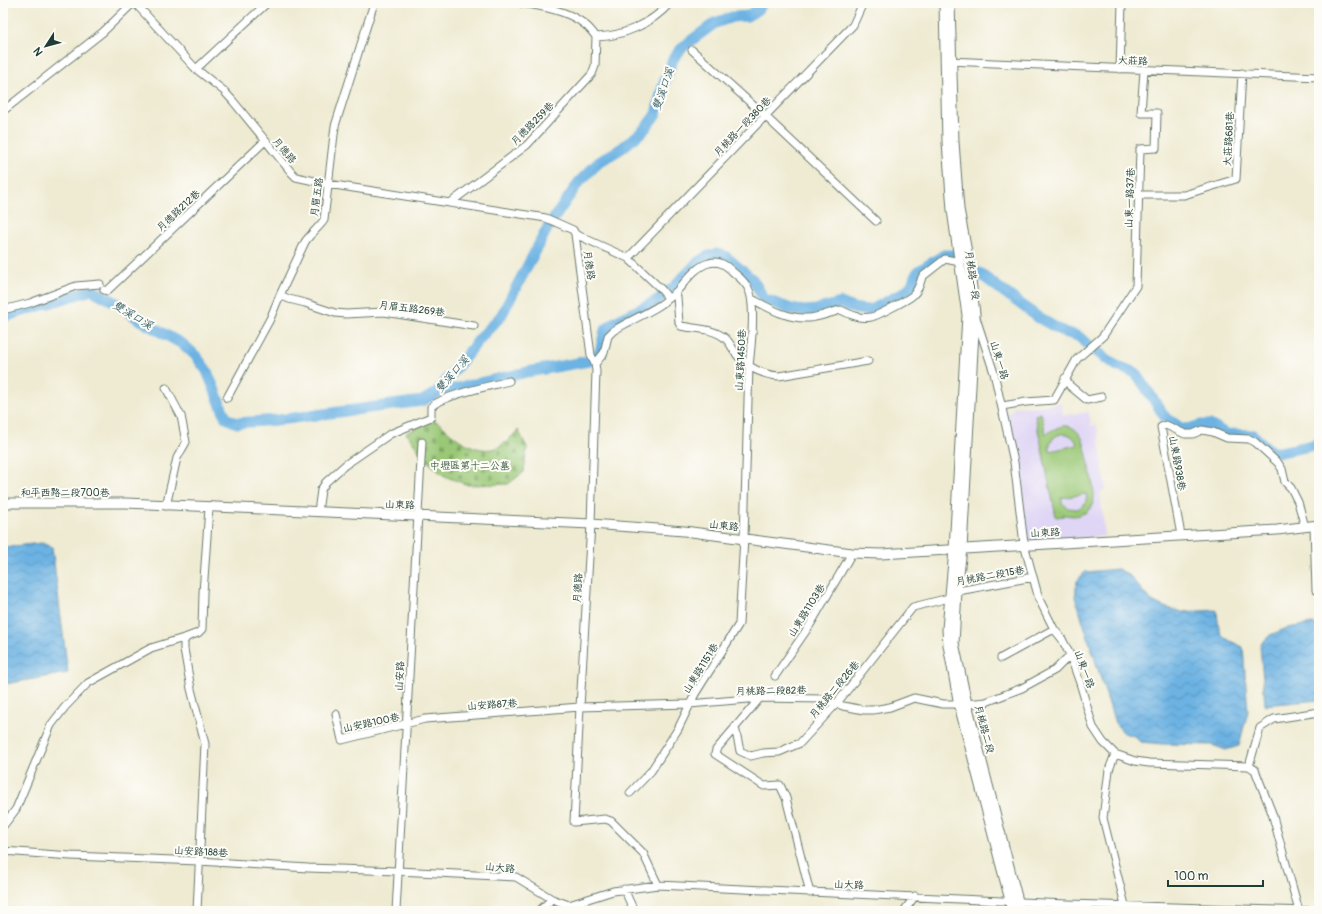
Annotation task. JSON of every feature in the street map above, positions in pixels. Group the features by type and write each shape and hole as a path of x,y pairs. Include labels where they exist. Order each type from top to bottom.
{"street":[{"name":"月德路","path":"134,3 196,69 234,101 265,141 296,176 328,184 546,218 573,230 575,234 591,355 596,371 591,524 574,822 605,818 611,821 642,853 658,885"},
{"path":"3,111 103,32 134,3"},
{"path":"196,69 267,3"},
{"name":"月眉五路","path":"227,398 270,319 280,294 305,242 309,235 324,220 335,126 374,3"},
{"path":"521,3 536,5 575,17 592,30 596,37 611,36 631,30 663,11 670,3"},
{"name":"月桃路一段380巷","path":"628,258 852,25 863,3"},
{"name":"月桃路一段","path":"944,3 949,61"},
{"name":"月桃路一段","path":"950,3 949,61 952,210 960,262 971,315"},
{"path":"1120,69 1122,3"},
{"name":"月德路259巷","path":"450,203 528,145 588,79 595,66 596,37"},
{"path":"692,50 765,116 876,221"},
{"name":"大莊路","path":"949,61 1319,77"},
{"name":"山東一路37巷","path":"1066,378 1077,359 1102,336 1136,286 1140,195 1140,149 1156,148 1157,113 1141,112 1144,70"},
{"name":"大莊路681巷","path":"1140,195 1184,195 1236,179 1242,73"},
{"name":"月德路212巷","path":"3,310 76,286 102,287 107,291 265,141"},
{"name":"月桃路一段","path":"951,142 959,209 969,263 971,315 958,549"},
{"path":"575,234 628,258 668,298"},
{"path":"752,300 776,312 790,316 808,318 841,310 861,318 872,317 912,296 920,285 922,277 945,259 960,262"},
{"name":"山東路1450巷","path":"595,364 604,353 608,336 613,331 660,305 700,267 709,263 726,265 744,282 749,290 752,300 752,345 749,366 744,538"},
{"path":"674,293 678,297 679,324 681,326 703,328 726,338 738,356 756,370 780,376 868,361"},
{"name":"月眉五路269巷","path":"280,294 289,299 336,313 346,314 384,312 474,326"},
{"name":"山東一路","path":"971,315 994,373 1002,406 1014,462 1024,544 1039,599 1054,629 1062,639 1070,655 1093,727 1103,742 1114,754"},
{"path":"1002,406 1026,402 1054,400 1066,378"},
{"path":"1066,378 1070,386 1087,400 1102,398"},
{"path":"318,512 321,490 326,482 362,452 390,434 431,418 431,407 434,403 458,394 509,381"},
{"path":"166,388 181,416 186,442 177,458 166,506"},
{"name":"山東路938巷","path":"1181,535 1161,427 1166,425 1185,434 1193,434 1202,430 1213,432 1227,438 1249,439 1255,442 1278,463 1282,469 1285,482 1291,488 1313,526"},
{"name":"山安路","path":"396,911 422,442"},
{"name":"和平西路二段700巷","path":"3,502 126,503"},
{"name":"山東路","path":"126,503 209,508 591,524 684,531 852,553 881,554 1024,544 1277,530 1313,526"},
{"path":"3,826 16,809 51,725 65,707 88,683 151,648 198,633 202,629 209,508"},
{"path":"1313,526 1316,590"},
{"name":"山東路1151巷","path":"630,793 650,771 678,729 689,704 739,624 744,538"},
{"name":"月桃路二段","path":"958,549 947,629 948,645 1014,900 1019,911"},
{"name":"山東路1103巷","path":"775,676 810,625 852,553"},
{"name":"月桃路二段15巷","path":"952,594 1033,578"},
{"name":"月桃路二段26巷","path":"735,727 740,751 751,756 763,753 779,752 800,743 837,703 913,608 952,594"},
{"path":"1002,658 1054,629"},
{"path":"187,636 184,641 185,656 191,689 205,744 197,911"},
{"name":"月桃路二段82巷","path":"580,707 689,704 760,698 824,699 843,706 873,710 914,698 943,704 986,702 1022,688 1055,670 1070,655"},
{"path":"760,698 716,750 715,754 764,786 780,785 786,798 810,893"},
{"name":"山安路87巷","path":"406,724 425,719 580,707"},
{"path":"1249,766 1260,728 1274,719 1319,712"},
{"name":"山安路100巷","path":"336,714 342,740 406,724"},
{"path":"1125,905 1103,818 1110,770 1114,754 1135,761 1149,763 1249,766 1255,770 1272,813 1298,911"},
{"name":"山安路188巷","path":"3,851 71,856 398,871"},
{"name":"山大路","path":"398,871 516,877 552,900 569,905 612,891 658,885 810,893 1125,905 1186,909 1310,911"},
{"path":"624,889 634,911"},
{"path":"904,911 915,896"},
{"path":"539,911 552,900"},
{"name":"月桃路二段","path":"1011,911 1014,900"}],"shaded area":[{"path":"1061,403 1063,415 1089,412 1091,426 1097,425 1106,490 1100,492 1105,536 1027,541 1007,416 1014,407 1041,406"}],"green space":[{"path":"1041,413 1046,434 1056,428 1069,426 1078,432 1082,438 1090,469 1094,499 1093,504 1087,512 1073,516 1063,514 1064,516 1056,517 1035,415","holes":["1061,434 1071,436 1077,445 1050,451 1052,440","1086,494 1085,503 1077,509 1068,508 1063,504 1061,498"]},
{"name":"中壢區第十二公墓","path":"433,420 439,423 462,442 473,447 484,449 499,447 518,430 527,447 524,472 508,484 468,485 444,476 425,459 406,433"}],"water":[{"path":"42,543 52,547 68,673 3,685 3,547"},
{"path":"1118,569 1129,575 1150,600 1164,607 1182,612 1217,610 1222,634 1229,640 1243,647 1248,711 1239,746 1226,750 1212,745 1140,742 1134,736 1124,733 1115,723 1075,597 1077,581 1085,572"},
{"path":"1312,624 1319,625 1319,700 1265,705 1260,645 1270,635 1287,628"}],"waterway":[{"name":"雙溪口溪","path":"3,317 92,290 117,303 141,321 184,345 196,356 207,371 226,418 237,423 278,420 422,401 436,393 482,336 501,316 548,227 579,182 599,162 622,148 644,130 656,114 663,86 674,57 685,45 715,23 732,17 747,16 757,10 763,3"},
{"path":"436,393 527,372 589,361 596,357 600,352 605,330 615,322 656,301 674,287 698,262 706,257 716,254 725,256 753,280 764,299 791,309 804,311 815,310 841,303 853,308 864,310 873,309 906,291 912,285 915,276 919,271 944,255 954,255"},
{"path":"979,273 1039,318 1064,332 1078,336 1117,366 1136,373 1165,417 1181,428 1188,429 1201,425 1210,425 1227,434 1253,435 1272,452 1280,452 1319,444"}]}
